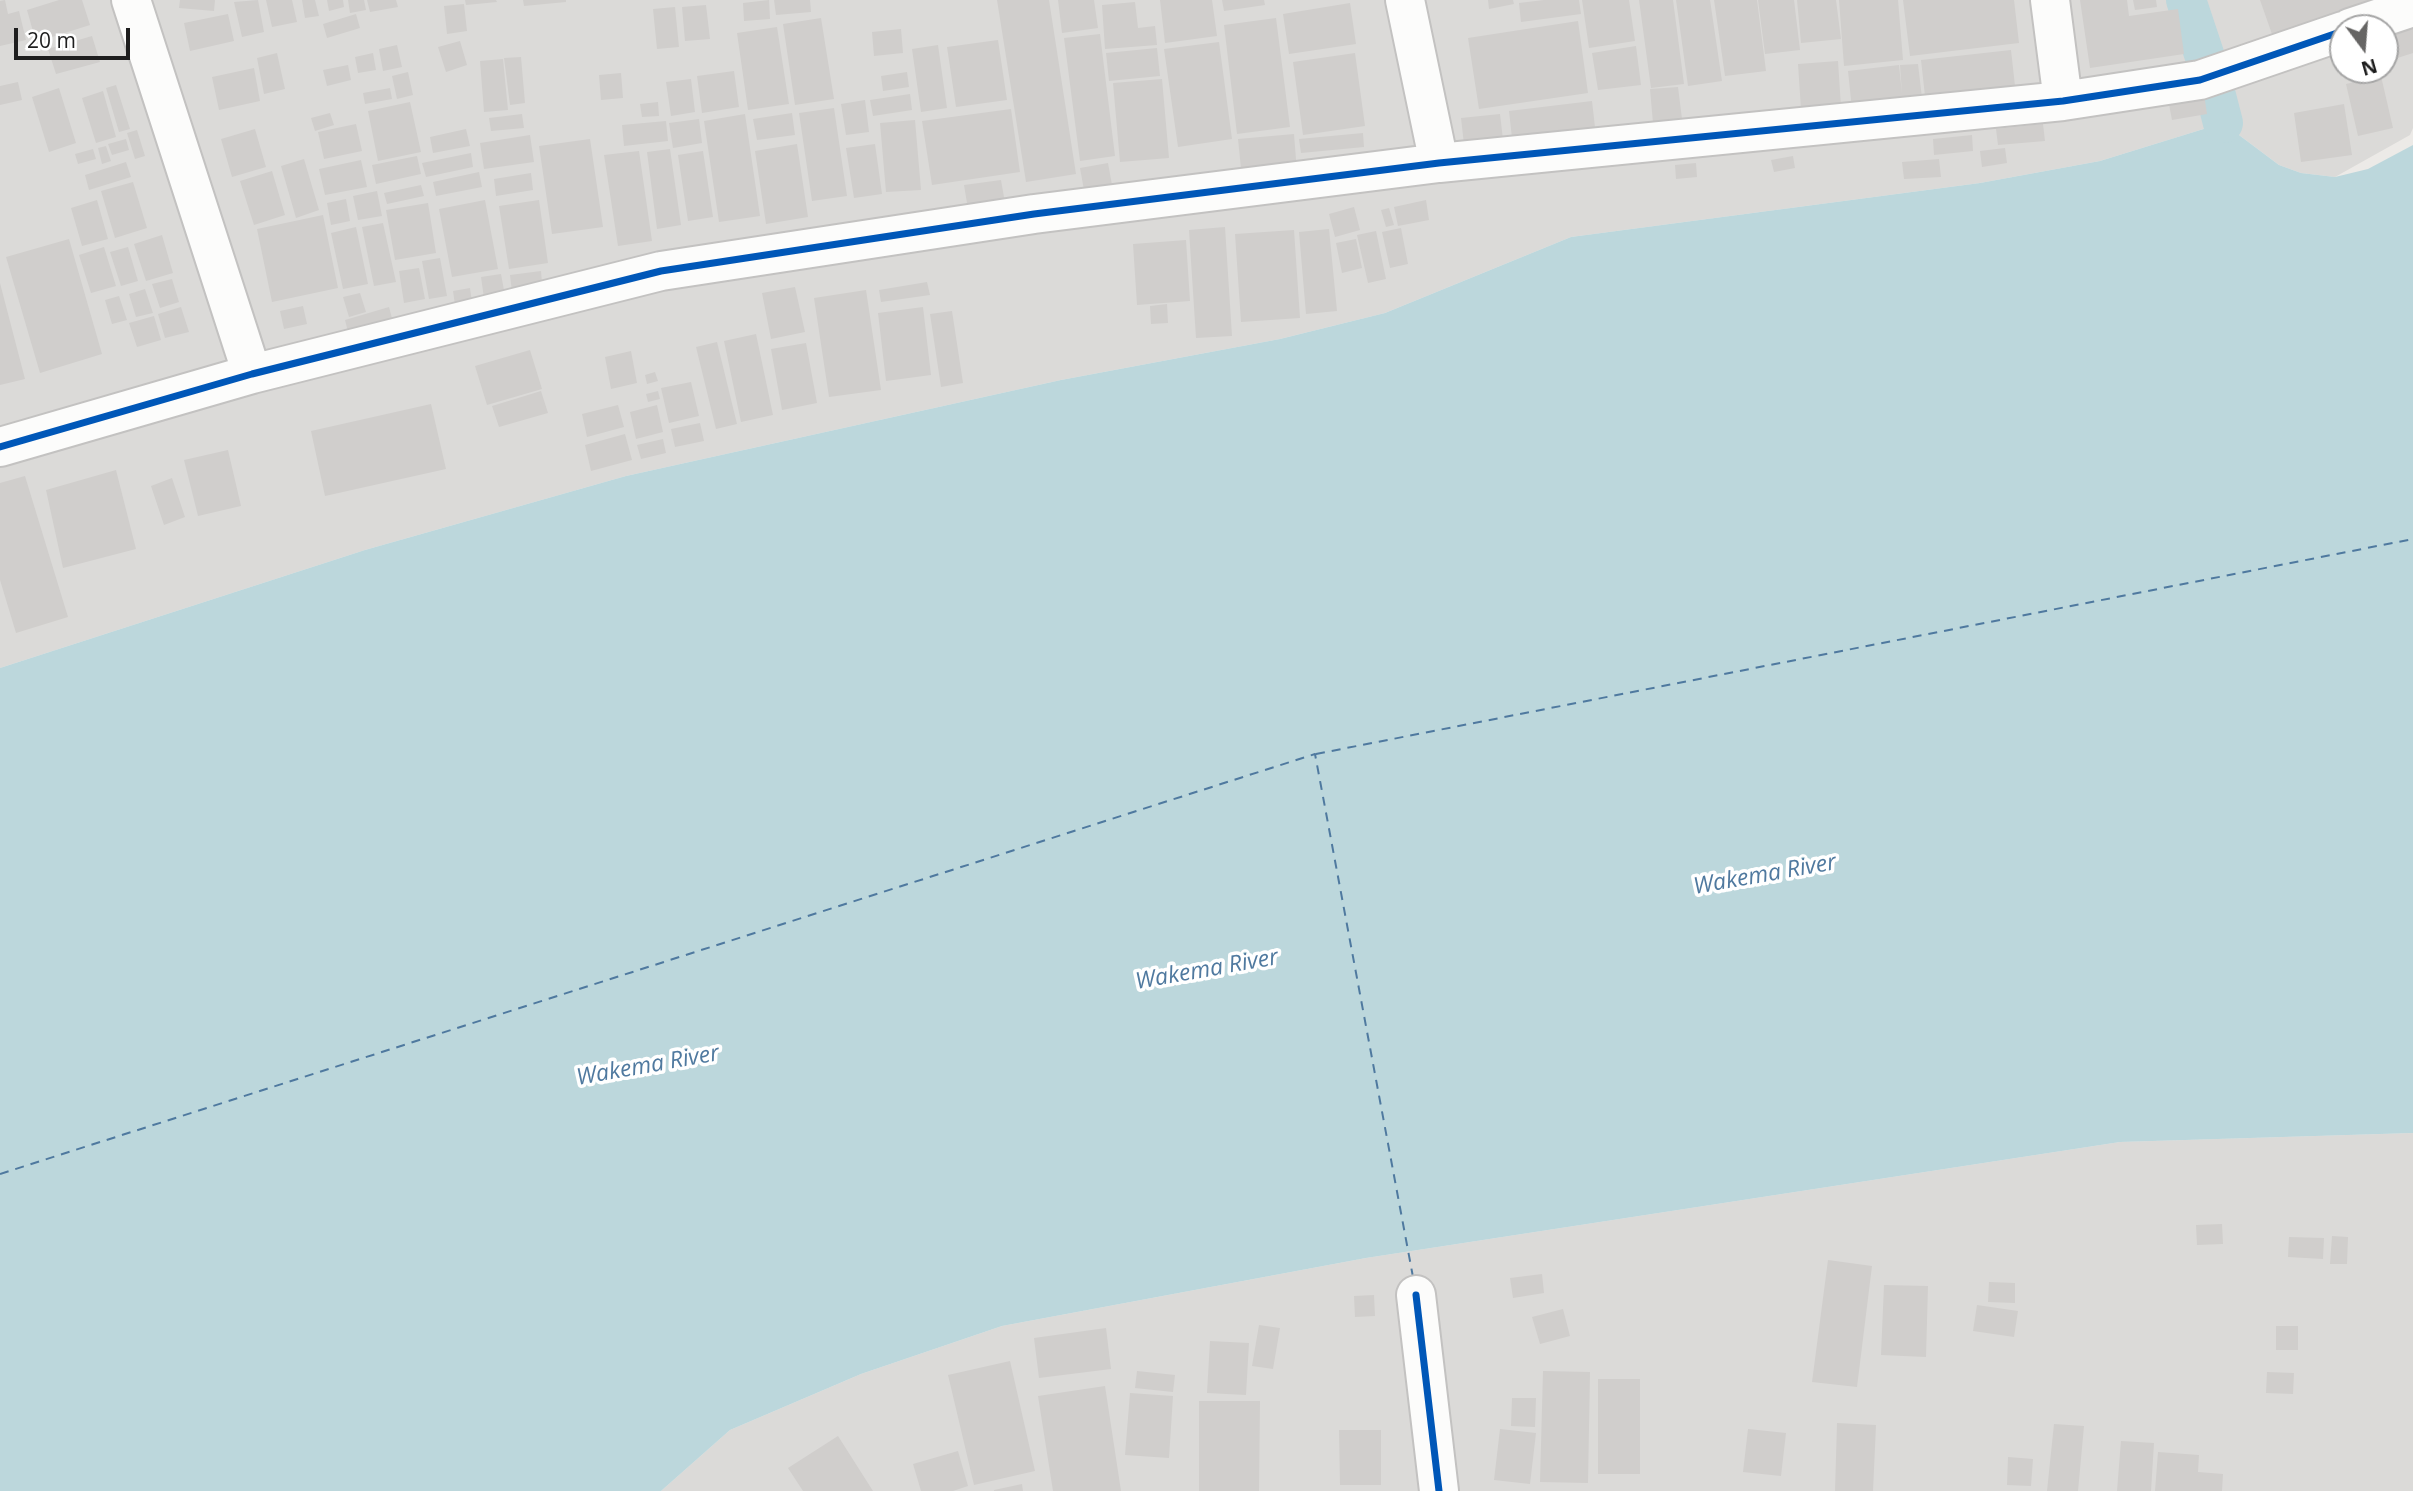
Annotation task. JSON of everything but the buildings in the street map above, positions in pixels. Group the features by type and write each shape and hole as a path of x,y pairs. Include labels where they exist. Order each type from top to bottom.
{"street":[{"path":"131,0 252,374"},
{"path":"1405,0 1438,163"},
{"path":"2050,0 2063,101"},
{"path":"2390,14 2413,6"},
{"path":"0,447 252,374 661,271 1034,214 1438,163 2063,101 2200,79 2329,35"},
{"path":"1416,1295 1439,1491"}],"shaded area":[{"path":"0,0 2413,0 2413,128 2410,135 2335,177 2301,173 2279,165 2223,123 2100,161 1980,183 1571,237 1385,313 1280,339 1061,380 626,476 365,550 0,668"},
{"path":"2413,1133 2413,1491 661,1491 730,1430 861,1374 1002,1326 1366,1258 2120,1142"}],"water":[{"name":"Wakema River","path":"2223,123 2279,165 2301,173 2335,177 2368,169 2413,145 2413,1133 2120,1142 1366,1258 1002,1326 861,1374 730,1430 661,1491 0,1491 0,668 365,550 626,476 1061,380 1280,339 1385,313 1571,237 1980,183 2100,161"}],"waterway":[{"path":"2186,0 2206,60"},
{"path":"2214,88 2223,123"}],"ferry route":[{"path":"1316,754 2413,539"},
{"path":"0,1174 1315,754 1413,1277"}],"cycle path":[{"path":"0,447 252,374 661,271 1034,214 1439,163 2063,101 2200,80 2329,36"},
{"path":"1416,1295 1439,1491"}]}
